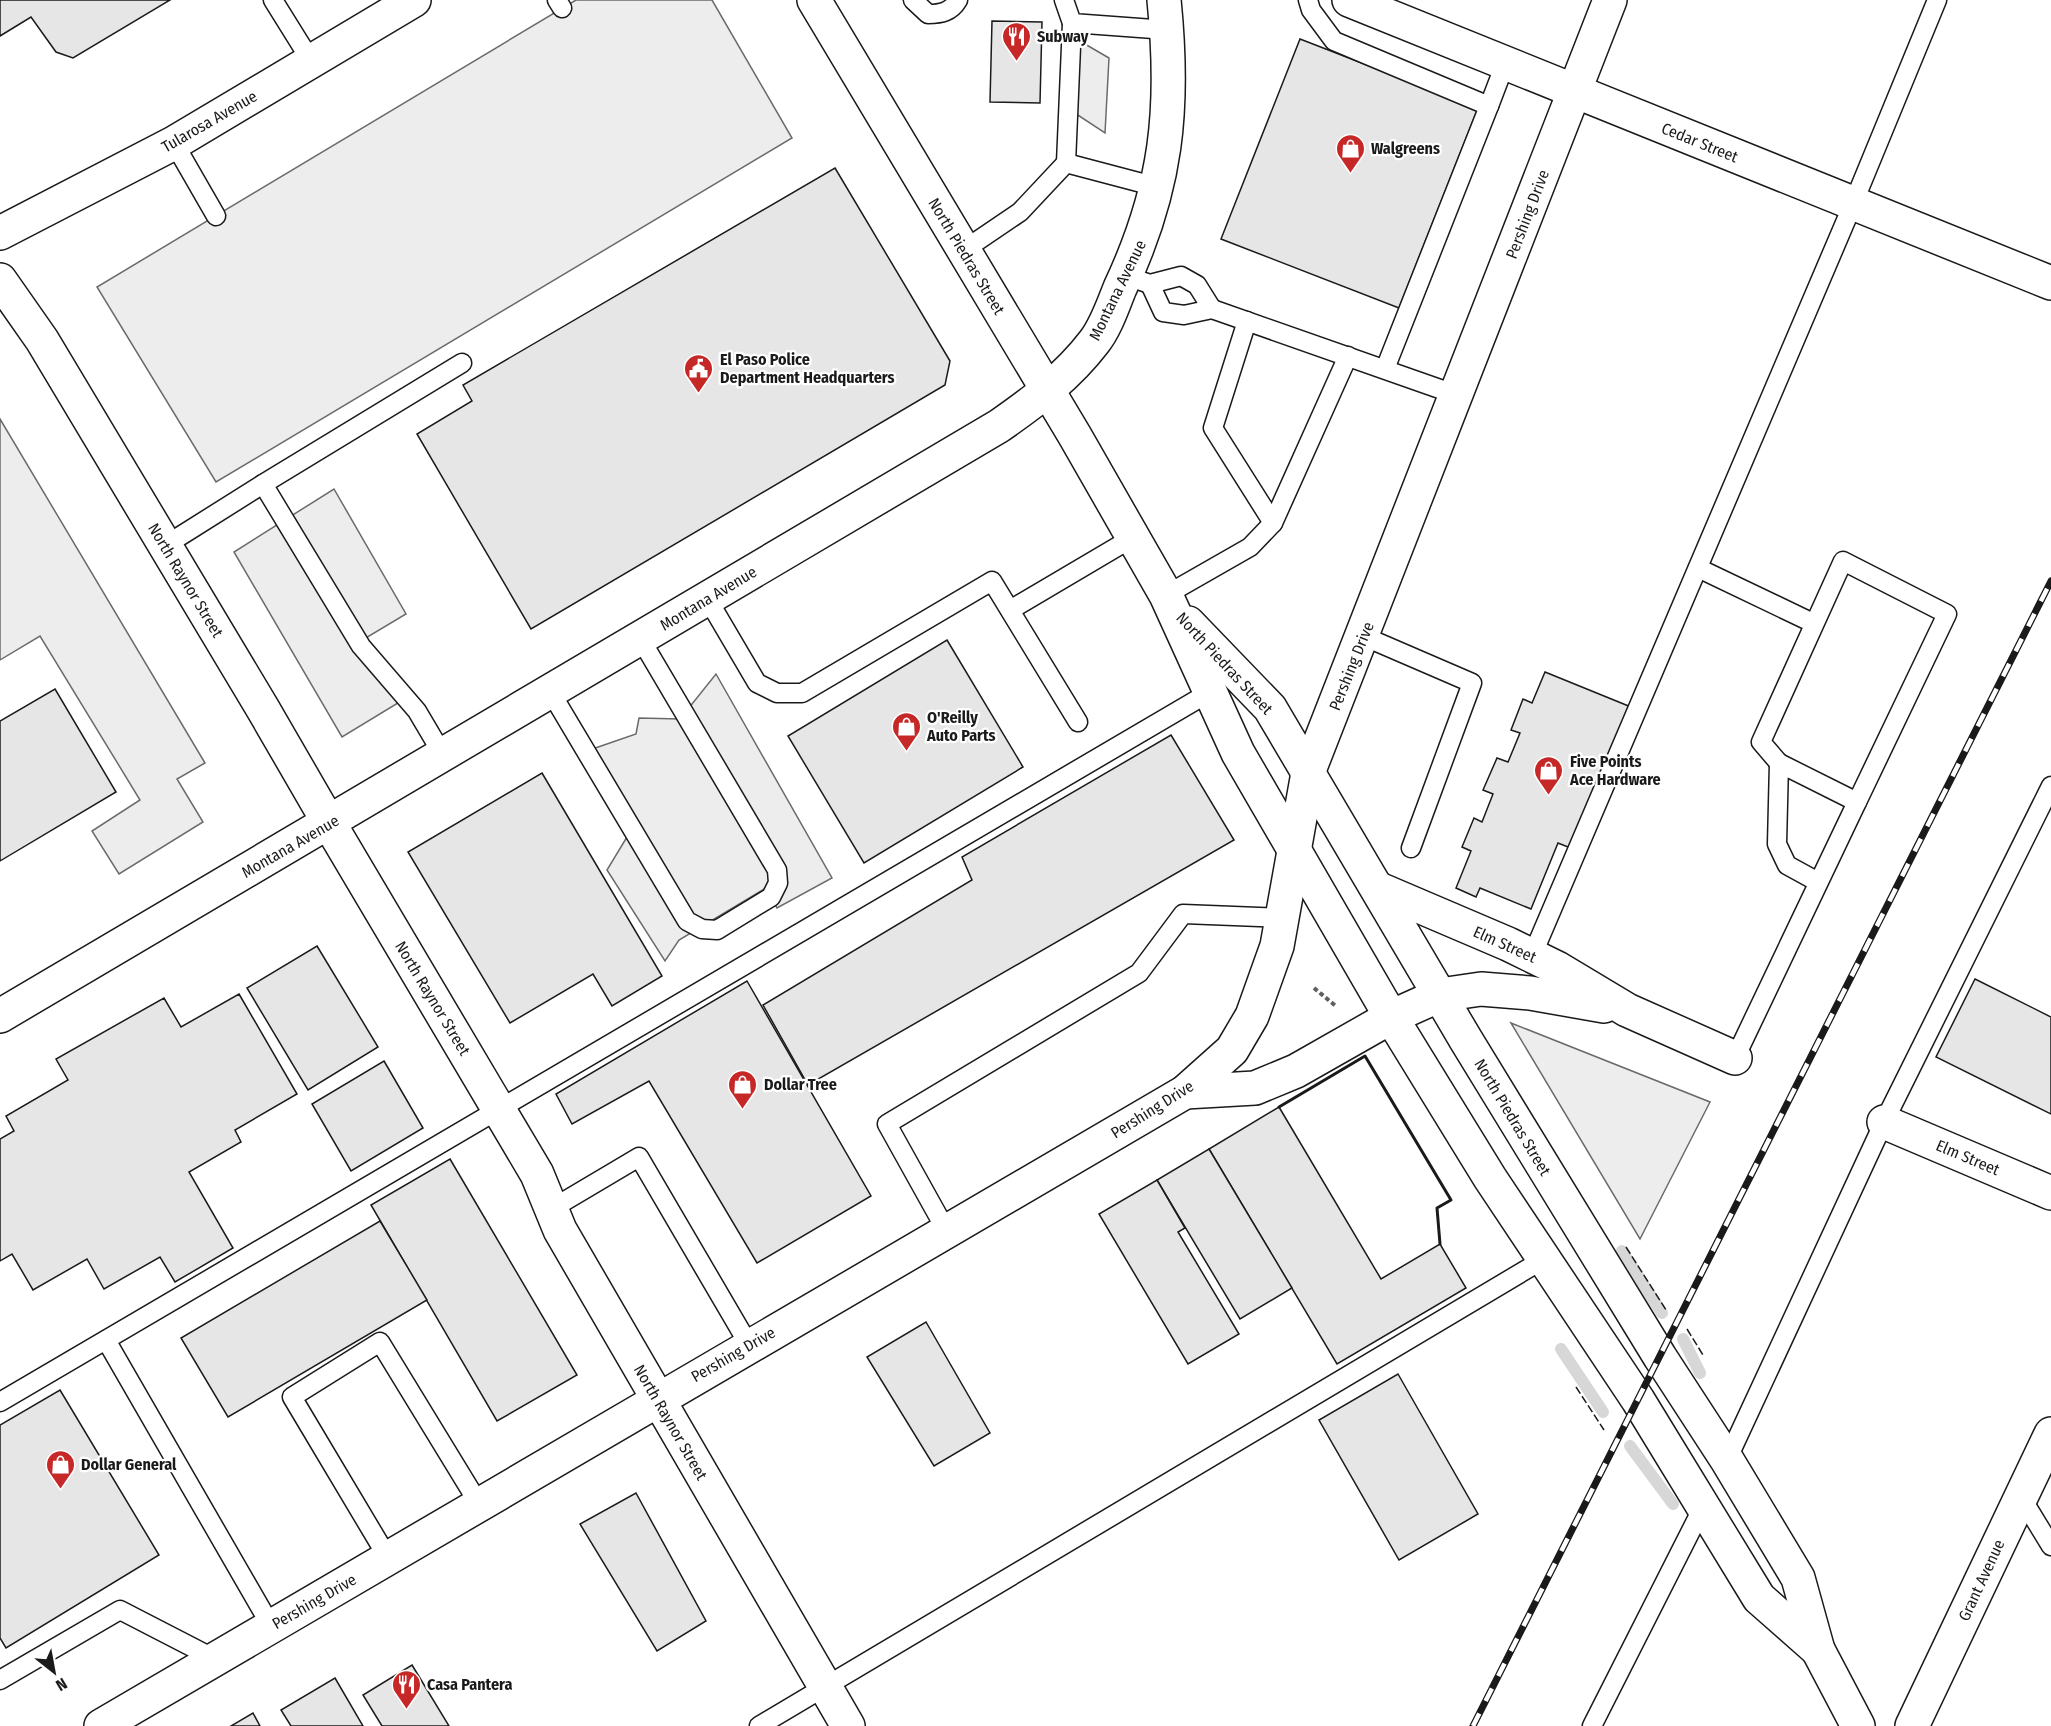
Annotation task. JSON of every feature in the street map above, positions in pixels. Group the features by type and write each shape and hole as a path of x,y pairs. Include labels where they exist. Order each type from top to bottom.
{"main road":[{"name":"Tularosa Avenue","path":"0,233 174,143 414,0"},
{"name":"North Piedras Street","path":"814,0 964,250 1169,601 1238,753 1391,1017 1544,1259 1704,1505 1759,1598 1818,1650"},
{"name":"Cedar Street","path":"1349,0 1574,93 2051,283"},
{"name":"Pershing Drive","path":"101,1726 1185,1092 1232,1050 1252,1016 1277,946 1308,773 1610,0"},
{"name":"Montana Avenue","path":"0,1016 999,426 1047,392 1096,340 1138,280 1145,231 1157,187 1170,102 1165,15"},
{"name":"North Raynor Street","path":"0,280 42,340 166,545 499,1107 553,1208 560,1230 848,1726"},
{"name":"North Piedras Street","path":"1169,601 1270,708 1440,995 1660,1357 1727,1460 1798,1578 1818,1650 1858,1726"},
{"name":"Elm Street","path":"1379,889 1532,956 1627,1010 1735,1058"},
{"name":"Elm Street","path":"1185,1092 1255,1088 1296,1071 1391,1017 1440,995 1481,989 1530,993 1627,1010"},
{"name":"Elm Street","path":"1884,1122 2051,1193"},
{"name":"Grant Avenue","path":"1912,1726 2051,1434"}],"lane":[{"path":"273,0 311,61"},
{"path":"913,0 928,14 942,14 954,6 958,0"},
{"path":"964,250 1020,212 1066,163 1072,23 1064,0"},
{"path":"1308,0 1311,10 1334,40 1489,106"},
{"path":"1532,956 1853,204 1937,0"},
{"path":"1072,23 1165,15"},
{"path":"1385,369 1505,64"},
{"path":"174,143 216,216"},
{"path":"1066,163 1157,187"},
{"path":"1138,280 1181,276 1197,285 1212,309"},
{"path":"1138,280 1163,312 1184,315 1212,309 1457,395"},
{"path":"1247,321 1213,428 1273,523"},
{"path":"1169,601 1250,547 1273,523 1348,356"},
{"path":"166,545 462,363"},
{"path":"263,484 361,646 417,711 443,755"},
{"path":"1010,610 1132,538"},
{"path":"1735,1058 1947,614 1843,561 1761,742 1779,763 1857,802"},
{"path":"1698,568 1813,623"},
{"path":"707,598 757,683 777,693 802,693 992,581 1078,722"},
{"path":"1363,636 1472,683 1410,848"},
{"path":"550,691 687,921 702,929 717,930 771,897 778,884 777,870 640,638"},
{"path":"0,1402 499,1107 1210,692"},
{"path":"1779,763 1777,844 1787,864 1818,882"},
{"path":"1727,1460 1884,1122 2051,786"},
{"path":"946,1230 887,1124 1139,973 1183,914 1283,918"},
{"path":"553,1208 639,1157 749,1345"},
{"path":"759,1726 1544,1259"},
{"path":"106,1340 271,1626"},
{"path":"388,1557 292,1397 380,1342 478,1504"},
{"path":"2021,1497 2051,1546"},
{"path":"1592,1726 1704,1505"},
{"path":"0,1680 120,1610 214,1659"}],"path":[{"path":"1314,988 1342,1013"}],"shaded area":[{"path":"576,0 712,0 792,138 216,482 97,287"},
{"path":"1066,33 1109,58 1105,133 1061,104"},
{"path":"0,419 205,763 177,779 203,822 119,874 92,831 140,800 40,636 0,660"},
{"path":"334,489 406,614 364,639 398,703 342,737 234,552"},
{"path":"716,674 832,878 777,908 766,888 679,940 665,961 607,870 627,837 578,754 636,734 639,718 680,719"},
{"path":"1511,1023 1710,1102 1640,1239"}],"building":[{"path":"0,0 170,0 73,58 56,52 31,17 0,36"},
{"name":"Subway","path":"992,21 1042,22 1040,103 990,102"},
{"name":"Walgreens","path":"1300,39 1478,108 1399,308 1221,239"},
{"name":"El Paso Police Department Headquarters","path":"835,168 950,361 945,385 531,629 417,434 472,401 463,385"},
{"name":"O'Reilly Auto Parts","path":"947,640 1023,767 864,863 788,736"},
{"path":"1545,672 1631,707 1573,849 1558,843 1531,909 1480,888 1476,897 1456,888 1471,851 1462,847 1474,818 1482,822 1493,794 1483,790 1497,758 1508,762 1520,733 1511,730 1523,699 1532,703"},
{"path":"55,689 116,792 0,861 0,721"},
{"path":"1171,735 1234,840 808,1085 763,1005 972,880 962,857"},
{"path":"542,773 662,976 612,1006 593,974 510,1023 408,852"},
{"path":"317,946 378,1047 308,1090 247,988"},
{"path":"1975,979 2051,1017 2051,1114 1936,1057"},
{"name":"Dollar Tree","path":"747,981 871,1196 757,1263 649,1081 572,1124 556,1094"},
{"path":"239,994 297,1094 235,1130 241,1142 189,1172 233,1248 175,1282 160,1257 104,1289 87,1259 33,1290 12,1254 0,1261 0,1139 14,1131 6,1116 68,1080 56,1059 164,998 181,1027"},
{"path":"384,1061 423,1128 351,1171 312,1104"},
{"path":"1279,1107 1381,1279 1440,1244 1466,1288 1337,1364 1209,1149"},
{"path":"1209,1149 1292,1288 1240,1319 1157,1180"},
{"path":"450,1159 577,1375 497,1421 371,1205"},
{"path":"1157,1180 1185,1228 1178,1232 1239,1334 1188,1364 1099,1214"},
{"path":"380,1221 427,1300 228,1417 181,1338"},
{"path":"926,1322 990,1433 934,1466 867,1357"},
{"path":"1398,1374 1478,1514 1399,1560 1319,1420"},
{"name":"Dollar General","path":"60,1390 159,1555 6,1648 0,1638 0,1425"},
{"path":"636,1493 706,1621 657,1651 580,1524"},
{"name":"Casa Pantera","path":"412,1665 449,1726 382,1726 363,1695"},
{"path":"335,1678 363,1726 291,1726 281,1710"},
{"path":"253,1713 260,1726 231,1726"}],"waterway":[{"path":"1622,1251 1662,1313"},
{"path":"1683,1339 1700,1373"},
{"path":"1561,1349 1603,1412"},
{"path":"1630,1446 1673,1504"}],"railway":[{"path":"1473,1726 2051,581"}],"fence":[{"path":"1626,1247 1666,1310"},
{"path":"1687,1329 1703,1355"},
{"path":"1576,1387 1604,1430"}],"wall":[{"path":"1279,1107 1365,1056 1451,1200 1437,1208 1440,1244"}],"place":[{"name":"Subway","path":"1016,62"},
{"name":"Walgreens","path":"1350,174"},
{"name":"El Paso Police Department Headquarters","path":"699,394"},
{"name":"O'Reilly Auto Parts","path":"906,752"},
{"name":"Five Points Ace Hardware","path":"1549,796"},
{"name":"Dollar Tree","path":"743,1110"},
{"name":"Dollar General","path":"60,1490"},
{"name":"Casa Pantera","path":"406,1710"}]}
